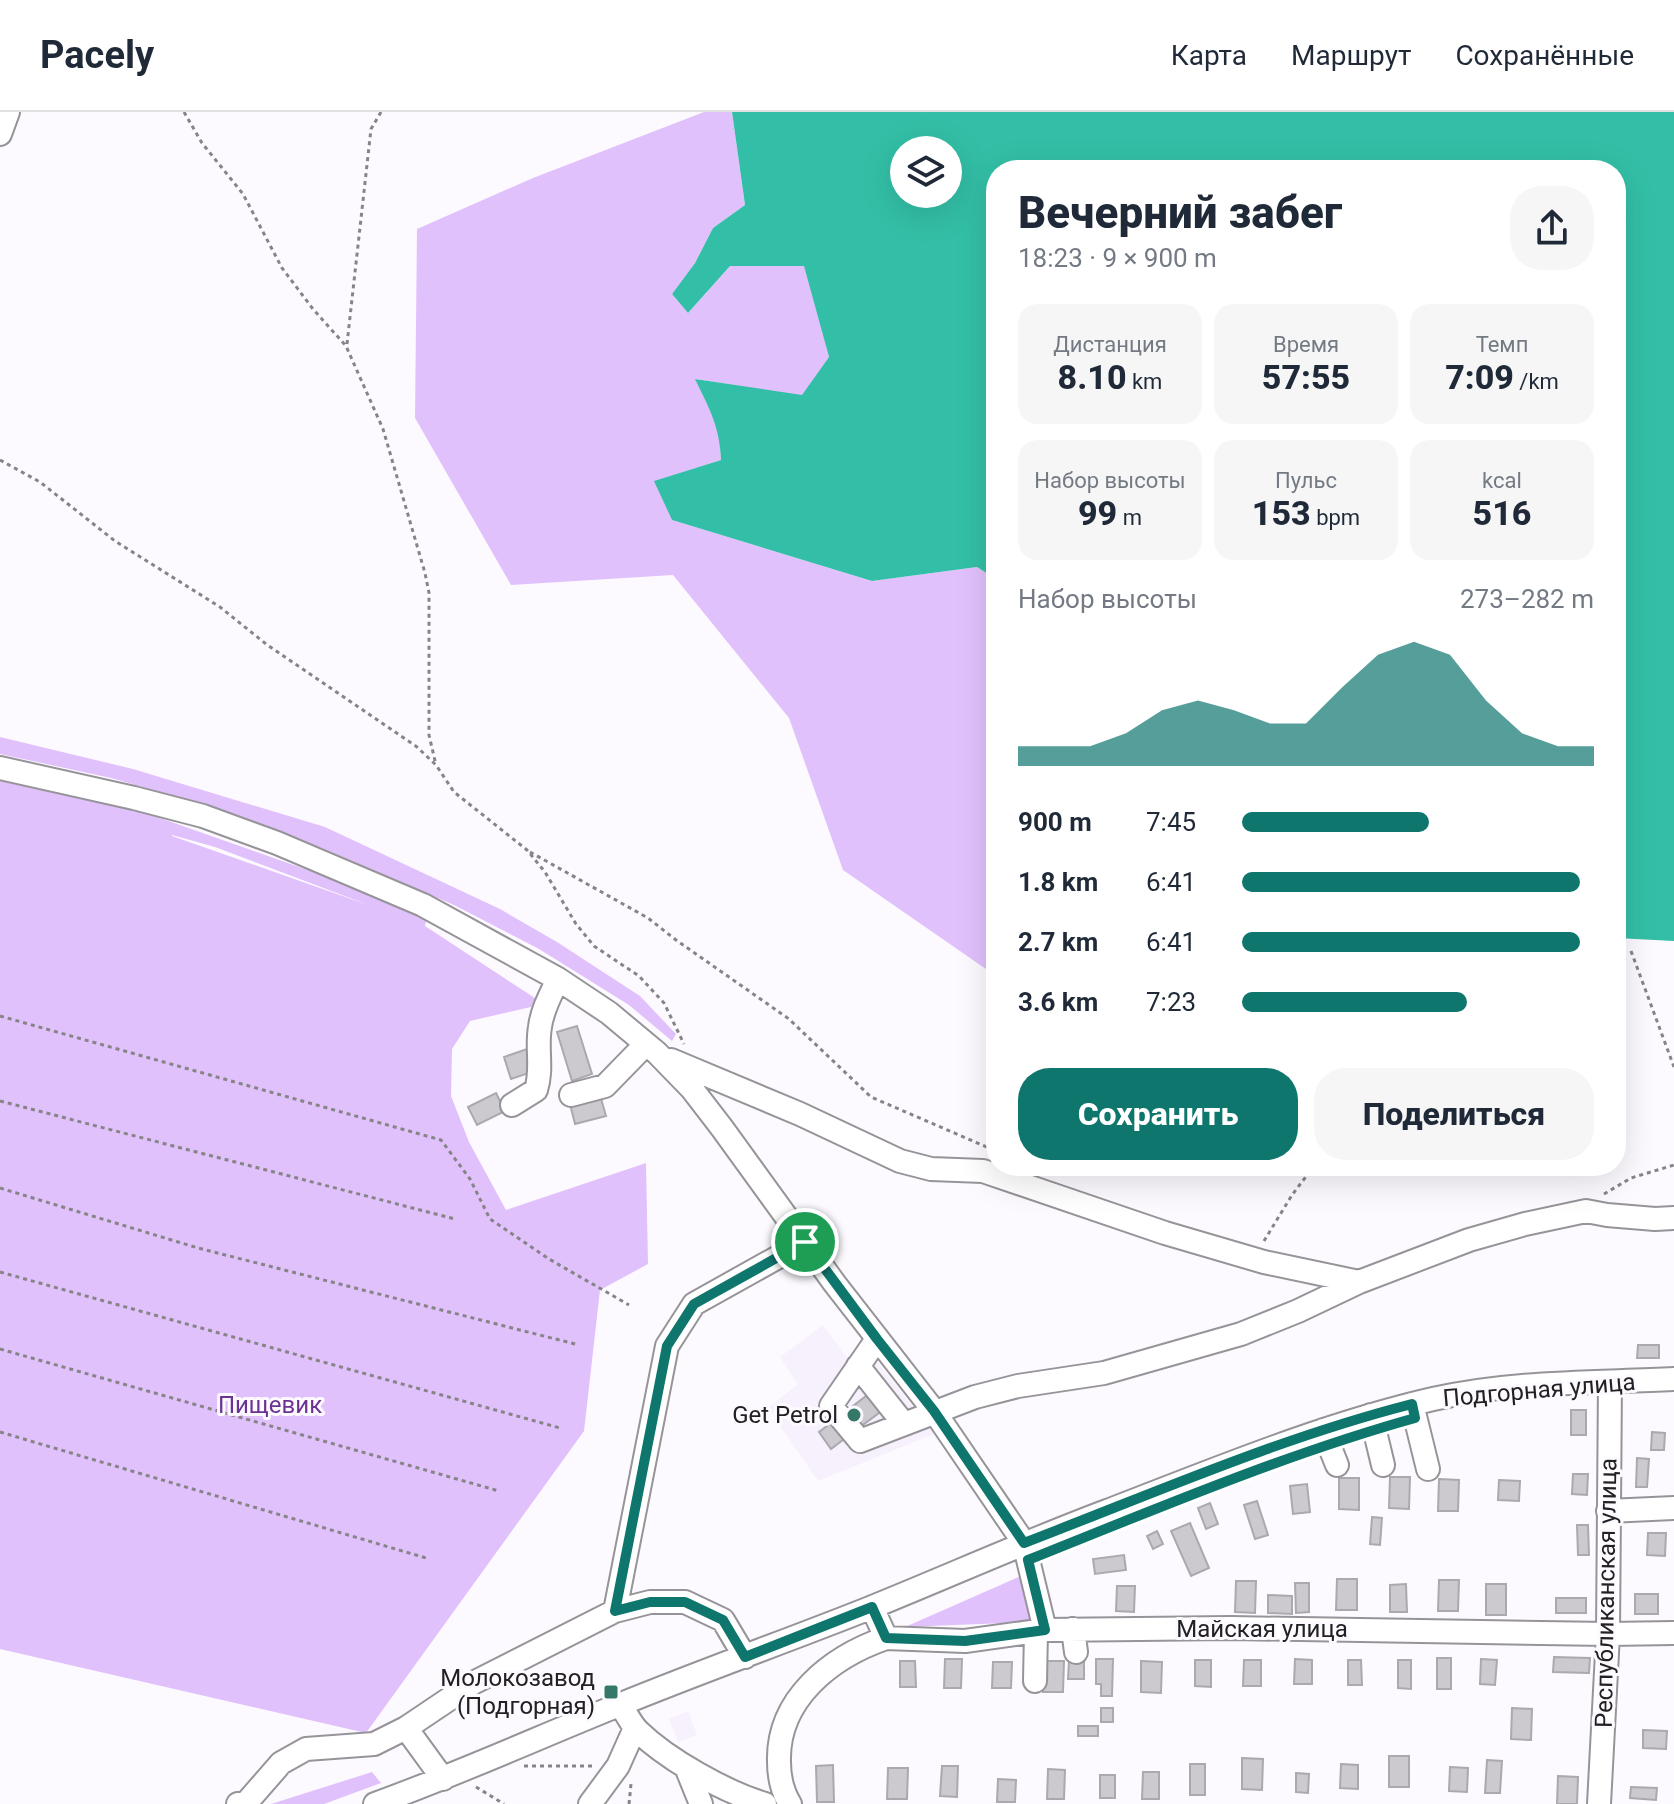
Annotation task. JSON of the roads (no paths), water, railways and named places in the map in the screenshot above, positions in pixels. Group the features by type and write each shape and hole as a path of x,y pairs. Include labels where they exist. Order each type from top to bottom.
{"street":[{"path":"0,134 8,112"},
{"path":"0,768 203,816 277,843 423,905 558,979 609,1013 651,1049 707,1108 877,1339 934,1411 1024,1543 1040,1630 1035,1681"},
{"path":"512,1105 536,1090 541,1075 539,1028 558,979"},
{"path":"651,1049 900,1161 931,1169 986,1172"},
{"path":"571,1095 605,1086 651,1049"},
{"path":"998,1176 1165,1233 1253,1258 1359,1282"},
{"path":"877,1339 831,1406 860,1441 975,1397 1018,1386 1104,1373 1241,1334 1359,1282 1469,1240 1525,1224 1586,1211 1639,1218 1674,1218"},
{"path":"615,1611 667,1346 694,1304 805,1242"},
{"path":"854,1373 897,1427"},
{"name":"Подгорная улица","path":"375,1804 443,1779 620,1704 872,1607 1024,1543 1323,1430 1412,1404 1487,1389 1674,1379"},
{"name":"Республиканская улица","path":"1599,1804 1608,1634 1610,1382"},
{"path":"1412,1404 1428,1469"},
{"path":"1371,1415 1383,1465"},
{"path":"1323,1430 1337,1465"},
{"path":"1608,1511 1674,1508"},
{"path":"238,1804 247,1802 281,1763 306,1749 374,1744 406,1728 473,1683 615,1611 650,1602 685,1602 723,1620 745,1657"},
{"path":"790,1804 781,1785 779,1756 789,1712 809,1684 843,1657 886,1638 872,1607"},
{"path":"1073,1629 1076,1652"},
{"name":"Майская улица","path":"886,1638 965,1641 1040,1630 1073,1629 1674,1633"},
{"path":"620,1704 635,1728 663,1752 686,1767 765,1804"},
{"path":"406,1728 443,1779"},
{"path":"590,1804 618,1766 635,1728"},
{"path":"686,1767 701,1804"}],"place":[{"name":"Get Petrol","path":"854,1415"},
{"name":"Молокозавод (Подгорная)","path":"611,1692"}],"park label":[{"name":"Пищевик","path":"270,1405"}]}
